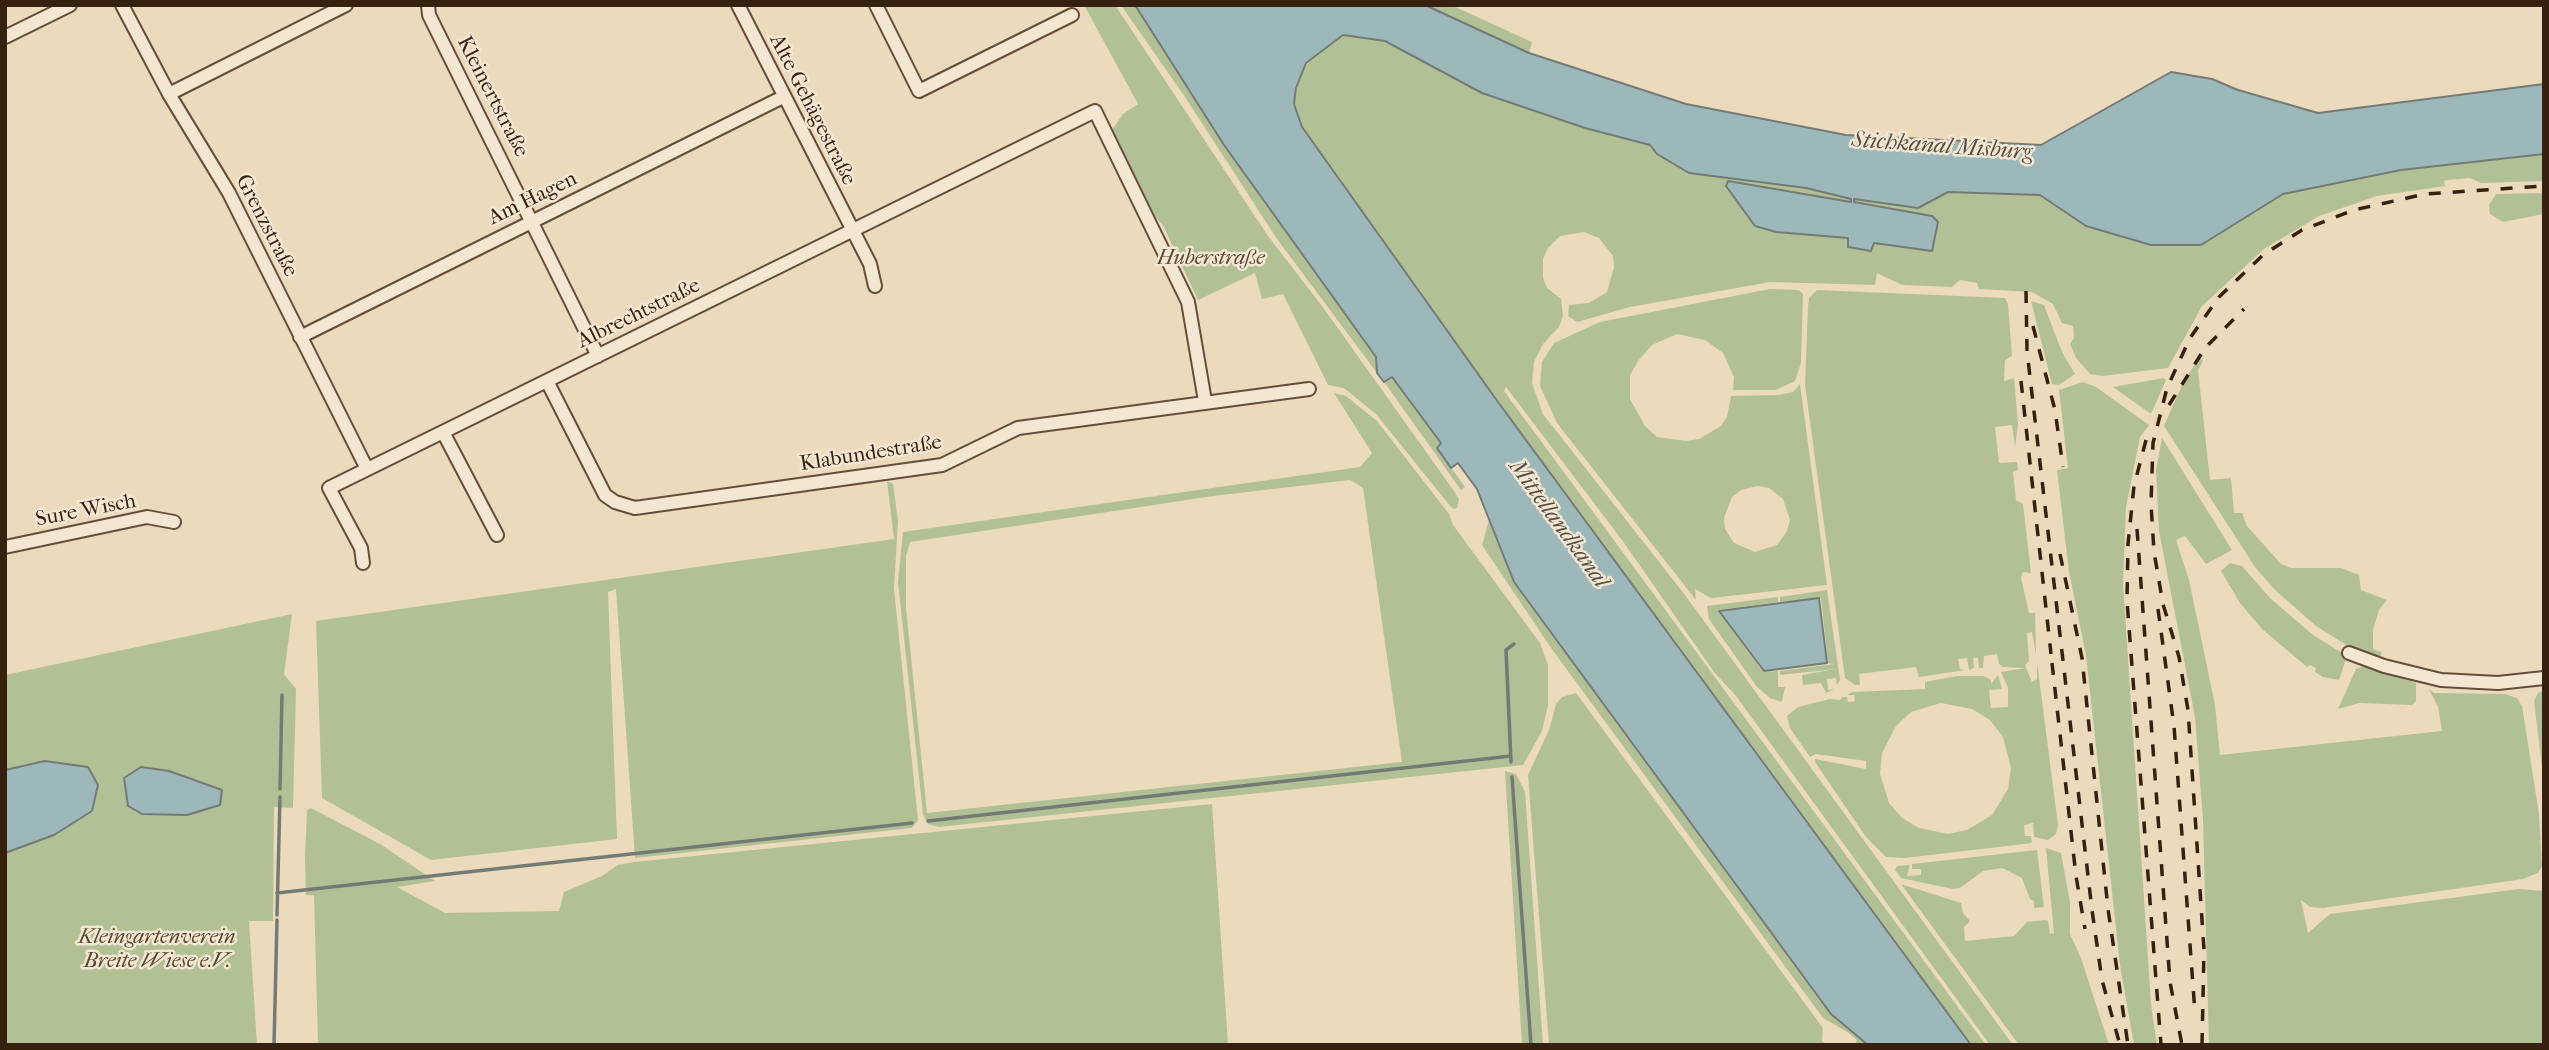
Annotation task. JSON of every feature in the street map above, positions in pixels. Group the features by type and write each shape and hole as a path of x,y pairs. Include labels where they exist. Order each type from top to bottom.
{"street":[{"path":"5,37 69,5"},
{"name":"Grenzstraße","path":"122,5 169,94 225,186 367,469"},
{"path":"169,94 346,5"},
{"name":"Kleinertstraße","path":"428,5 429,15 598,356"},
{"name":"Alte Gehägestraße","path":"738,5 851,231"},
{"path":"876,5 919,91 1072,15"},
{"name":"Am Hagen","path":"300,337 783,97"},
{"name":"Albrechtstraße","path":"363,563 361,548 329,488 1095,111 1188,302 1205,401"},
{"path":"851,231 870,264 875,286"},
{"name":"Klabundestraße","path":"547,381 605,495 615,502 635,508 942,465 1017,428 1309,388"},
{"path":"443,432 497,535"},
{"name":"Sure Wisch","path":"5,547 146,517 174,522"},
{"path":"2349,653 2384,666 2441,680 2498,683 2544,678"}],"green space":[{"name":"Huberstraße","path":"1084,5 1115,5 1268,236 1322,306 1454,491 1459,499 1457,508 1453,509 1376,414 1344,388 1328,385 1283,294 1262,299 1255,273 1198,300 1163,225 1156,218 1112,130 1123,114 1138,104"},
{"path":"1121,5 1135,5 1224,145 1376,357 1377,373 1277,239 1185,97"},
{"path":"1425,5 1451,5 1532,42 1529,53"},
{"path":"1343,35 1385,41 1482,93 1585,128 1650,145 1657,154 1689,173 1806,188 1851,199 1851,202 1759,187 1729,188 1755,226 1776,232 1848,238 1872,250 1873,243 1938,222 1932,216 1853,202 1853,199 1920,206 1947,192 2040,195 2086,226 2151,245 2200,245 2283,194 2401,170 2544,154 2544,181 2481,183 2470,178 2447,180 2444,181 2445,186 2377,196 2319,216 2264,249 2202,306 2168,368 2102,376 2090,374 2076,358 2070,344 2074,338 2073,326 2062,323 2053,304 2032,292 1979,289 1977,283 1960,280 1952,287 1902,285 1877,273 1875,285 1770,282 1630,307 1577,322 1568,316 1569,305 1589,303 1607,292 1614,267 1613,256 1599,238 1584,232 1560,236 1548,248 1543,259 1543,278 1547,288 1561,299 1563,316 1559,327 1543,344 1534,362 1532,383 1543,414 1685,595 2013,1045 1990,1045 1736,696 1714,672 1622,540 1506,387 1504,391 1986,1045 1971,1045 1958,1029 1498,402 1302,126 1294,105 1300,74 1317,51"},
{"path":"2544,193 2544,214 2503,222 2490,214 2489,205 2496,194"},
{"path":"1770,289 1799,290 1803,294 1801,363 1795,381 1776,390 1733,390 1734,377 1723,353 1705,340 1677,334 1652,345 1638,361 1630,375 1630,399 1645,426 1657,437 1686,441 1699,439 1721,426 1727,417 1731,396 1779,395 1793,392 1800,384 1827,585 1711,598 1695,589 1696,600 1557,423 1540,386 1542,362 1554,343 1600,322","holes":["1758,486 1769,488 1783,499 1790,520 1787,531 1777,545 1755,552 1734,543 1725,529 1724,518 1732,497 1741,490"]},
{"path":"1817,290 2005,298 2008,304 2012,356 2005,360 2004,381 2014,378 2018,424 2015,447 2012,425 1995,427 1999,463 2017,462 2018,470 2013,472 2016,500 2023,504 2031,573 2023,572 2021,578 2029,613 2035,613 2036,654 2032,632 2027,633 2029,661 2025,665 2032,682 2037,679 2037,665 2058,825 2056,834 2048,840 2034,837 2033,823 2024,825 2025,836 2031,836 2032,843 1905,858 1886,857 1866,837 1815,759 1866,769 1866,761 1816,754 1810,757 1790,728 1787,716 1798,707 1830,699 1840,700 1842,697 1847,697 1848,702 1855,701 1854,695 1847,695 1852,692 1925,689 1925,682 1957,676 1984,676 1991,680 1991,684 1998,675 2002,689 1989,690 1991,708 2008,707 2008,688 2001,672 2026,668 2003,667 1999,664 1997,654 1984,656 1983,668 1979,668 1978,658 1973,658 1974,668 1969,670 1967,658 1958,659 1960,669 1965,670 1919,677 1916,667 1859,674 1860,685 1855,685 1845,678 1805,385 1809,298","holes":["1941,703 1972,709 1990,720 2003,737 2011,768 2008,789 1992,815 1967,830 1948,834 1919,828 1902,818 1889,803 1880,774 1882,753 1896,726 1911,712"]},
{"path":"2031,301 2044,305 2062,352 2075,374 2059,385 2052,384"},
{"path":"2199,358 2203,361 2198,370 2210,480 2231,478 2234,513 2242,513 2247,526 2281,564 2291,568 2341,568 2359,575 2361,590 2387,600 2379,610 2373,630 2373,649 2382,652 2379,660 2351,648 2316,626 2275,590 2255,567 2164,426 2183,383"},
{"path":"1392,377 1442,444 1437,448 1465,487 1461,490 1384,382"},
{"path":"2164,378 2166,380 2151,414 2113,387"},
{"path":"2083,382 2096,387 2149,425 2140,437 2126,507 2123,584 2151,1004 2157,1045 2134,1045 2120,965 2086,655 2069,572 2057,470 2068,468 2059,390"},
{"path":"1334,393 1346,396 1377,421 1449,514 1453,525 1540,643 1548,665 1548,705 1542,731 1523,765 939,827 928,824 923,814 898,582 903,532 1360,467 1372,453","holes":["1350,480 1363,488 1402,762 927,813 906,608 906,556 910,542 1213,496"]},
{"path":"2162,438 2232,550 2206,564 2185,536 2176,540 2189,580 2215,705 2220,755 2442,731 2438,707 2429,689 2434,693 2505,694 2517,698 2522,706 2539,814 2542,866 2538,873 2523,879 2323,908 2310,907 2301,900 2308,933 2330,914 2519,889 2544,891 2544,1045 2209,1045 2203,820 2195,717 2159,531 2156,470"},
{"path":"887,481 893,484 898,521 894,589 918,820 912,828 635,858 616,589 608,592 617,839 431,860 322,798 316,621 894,539"},
{"path":"1489,520 1514,582 1831,1014 1868,1045 1855,1045 1857,1040 1849,1033 1823,1018 1551,648 1482,545"},
{"path":"2230,563 2242,566 2270,598 2313,635 2347,656 2339,680 2323,677 2315,672 2316,668 2310,665 2307,667 2262,629 2240,603 2221,571"},
{"path":"1827,590 1840,680 1837,685 1836,678 1827,679 1828,690 1834,689 1826,693 1821,683 1803,685 1802,675 1835,669 1780,675 1780,671 1834,664 1828,663 1821,598 1780,602 1780,597"},
{"path":"1778,597 1778,602 1718,610 1763,672 1778,671 1778,687 1785,687 1782,702 1770,698 1757,687 1709,619 1707,606"},
{"name":"Kleingartenverein Breite Wiese e.V.","path":"292,614 284,674 296,689 293,808 274,807 273,921 249,921 257,1045 5,1045 5,675"},
{"path":"2368,665 2416,683 2416,701 2412,705 2359,703 2338,709 2356,669"},
{"path":"2544,690 2544,783 2534,701 2538,693"},
{"path":"1576,693 1823,1028 1822,1041 1826,1045 1549,1045 1528,775 1549,730 1556,704 1562,697"},
{"path":"1505,771 1516,774 1525,792 1543,1045 1522,1045"},
{"path":"1212,804 1228,1045 318,1045 314,895 306,895 307,810 311,808 380,844 435,881 397,887 445,913 559,911 564,892 602,876 618,865 634,862"},
{"path":"2046,848 2061,853 2070,902 2070,934 2081,958 2109,1045 2019,1045 1901,884 1961,903 1963,913 1970,921 1964,927 1965,941 2014,936 2027,922 2045,920 2048,921 2050,934 2054,933"},
{"path":"2037,850 2044,907 2034,908 2034,901 2030,899 2022,878 2002,868 1983,871 1960,888 1953,889 1901,878 1895,870 1897,866 1910,865 1907,876 1921,875 1921,869 1912,869 1912,864"}],"water":[{"path":"1135,5 1425,5 1529,53 1686,104 1846,135 2041,145 2171,72 2212,79 2238,90 2318,113 2544,84 2544,154 2401,170 2283,194 2201,245 2151,245 2086,226 2040,195 1948,192 1918,208 1854,199 1854,202 1932,216 1938,222 1932,251 1874,243 1871,251 1848,247 1848,238 1776,232 1755,226 1726,186 1728,181 1851,202 1851,199 1806,188 1689,173 1657,154 1650,145 1585,128 1482,93 1385,41 1343,35 1306,63 1296,88 1294,104 1302,127 1498,402 1971,1045 1868,1045 1831,1014 1514,582 1477,489 1458,463 1451,468 1437,448 1441,443 1392,377 1384,382 1377,373 1376,357 1224,145"},
{"path":"1819,598 1827,663 1764,671 1719,611"},
{"path":"45,761 88,767 98,785 92,811 54,835 5,853 5,770"},
{"path":"141,767 169,771 222,790 220,805 187,815 142,814 128,806 124,778"}],"waterway":[{"path":"1511,762 1506,650 1514,644"},
{"path":"280,789 282,695"},
{"path":"928,821 1511,756"},
{"path":"1512,777 1531,1045"},
{"path":"277,915 280,797"},
{"path":"277,893 912,823"},
{"path":"274,1045 277,920"}],"railway":[{"path":"2202,1045 2204,950 2188,710 2179,657 2163,604 2154,552 2151,504 2153,443 2167,388 2190,338 2219,297 2263,255 2302,230 2354,210 2425,194 2544,186"},
{"path":"2026,291 2027,351 2092,910 2102,980 2120,1045"},
{"path":"2169,405 2205,348 2244,309"},
{"path":"2033,326 2055,410 2063,467"},
{"path":"2021,381 2051,654"},
{"path":"2146,440 2134,486 2128,544 2127,601 2161,1045"},
{"path":"2137,529 2170,982 2182,1045"},
{"path":"2060,554 2082,658 2108,909 2128,1045"},
{"path":"2158,609 2174,726 2195,1013"},
{"path":"2052,663 2076,876 2085,929"}],"water label":[{"name":"Stichkanal Misburg","path":"1942,147"},
{"name":"Mittellandkanal","path":"1558,524"}]}
